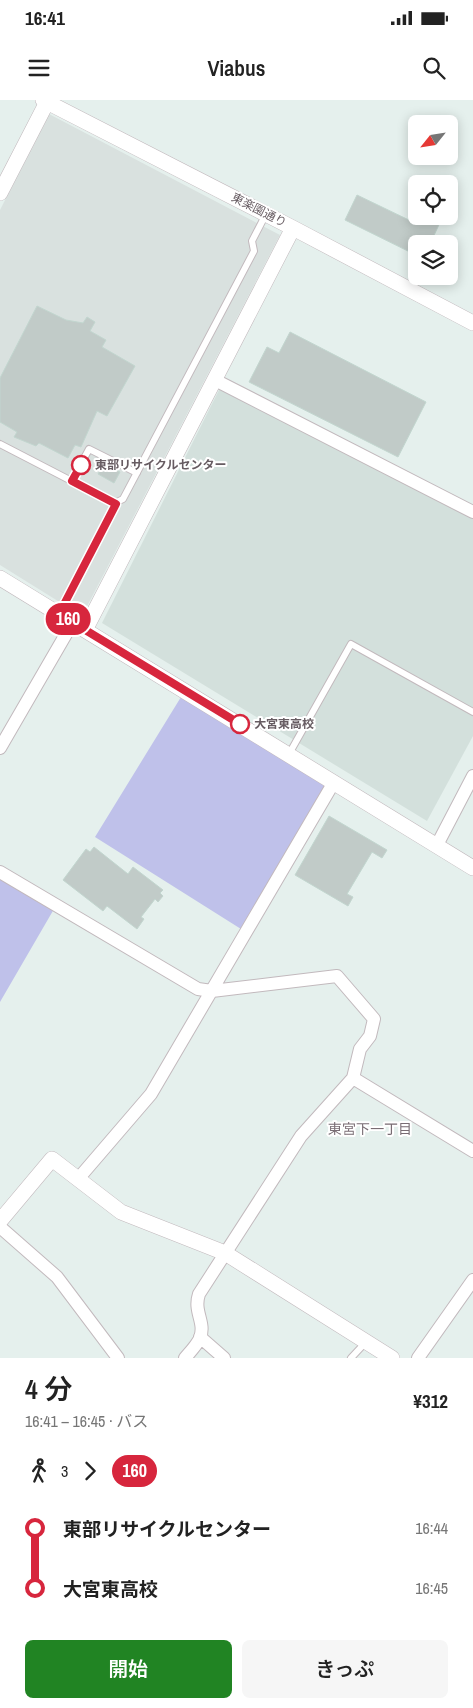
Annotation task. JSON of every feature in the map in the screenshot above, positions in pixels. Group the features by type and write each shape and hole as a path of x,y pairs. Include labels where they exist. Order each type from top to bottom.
{"street":[{"path":"0,194 45,101"},
{"name":"東楽園通り","path":"45,101 473,323"},
{"path":"0,748 79,626 215,380 293,228"},
{"path":"215,380 473,512"},
{"path":"0,578 473,868"},
{"path":"437,845 473,776"},
{"path":"78,1179 151,1094 334,782"},
{"path":"0,872 198,989 212,991 337,976 374,1019 370,1036 360,1049 353,1078 301,1136 199,1294 196,1304 202,1324 200,1337 185,1358"},
{"path":"353,1078 473,1151"},
{"path":"0,1221 52,1159 121,1212 225,1253 392,1358"},
{"path":"0,1227 57,1278 118,1358"},
{"path":"418,1358 473,1280"},
{"path":"200,1337 224,1358"}],"lane":[{"path":"59,614 116,504 123,499 137,473 254,251 252,241 266,214"},
{"path":"0,444 116,504"},
{"path":"72,481 89,449 137,473"},
{"path":"289,754 351,644 473,712"},
{"path":"351,1358 366,1342"}],"shaded area":[{"name":"東部リサイクルセンター","path":"49,114 280,235 82,616 0,565 0,210"},
{"path":"221,386 473,516 473,736 427,821 102,623"},
{"path":"181,697 325,786 241,929 95,837"},
{"path":"0,879 54,909 0,1002"}],"building":[{"path":"357,195 408,220 408,225 439,225 434,235 408,235 408,251 345,220"},
{"path":"37,306 66,320 83,323 87,317 95,322 90,331 106,340 102,347 135,366 107,416 97,411 81,447 75,445 68,458 39,443 36,446 14,437 17,432 0,422 0,378"},
{"path":"290,332 426,402 398,457 249,382 267,347 279,353"},
{"path":"104,463 120,472 114,483 98,474"},
{"path":"329,816 387,850 382,858 372,852 347,894 353,897 348,906 295,875"},
{"path":"94,847 128,874 133,867 163,890 160,893 163,896 158,902 155,899 141,917 144,919 137,929 107,906 103,911 63,880 86,849 90,852"}],"bus line":[{"name":"160","path":"81,465 72,481 116,504 59,614 240,724"}],"place":[{"name":"東部リサイクルセンター","path":"81,465"},
{"name":"大宮東高校","path":"240,724"}],"district":[{"name":"東宮下一丁目","path":"370,1129"}]}
